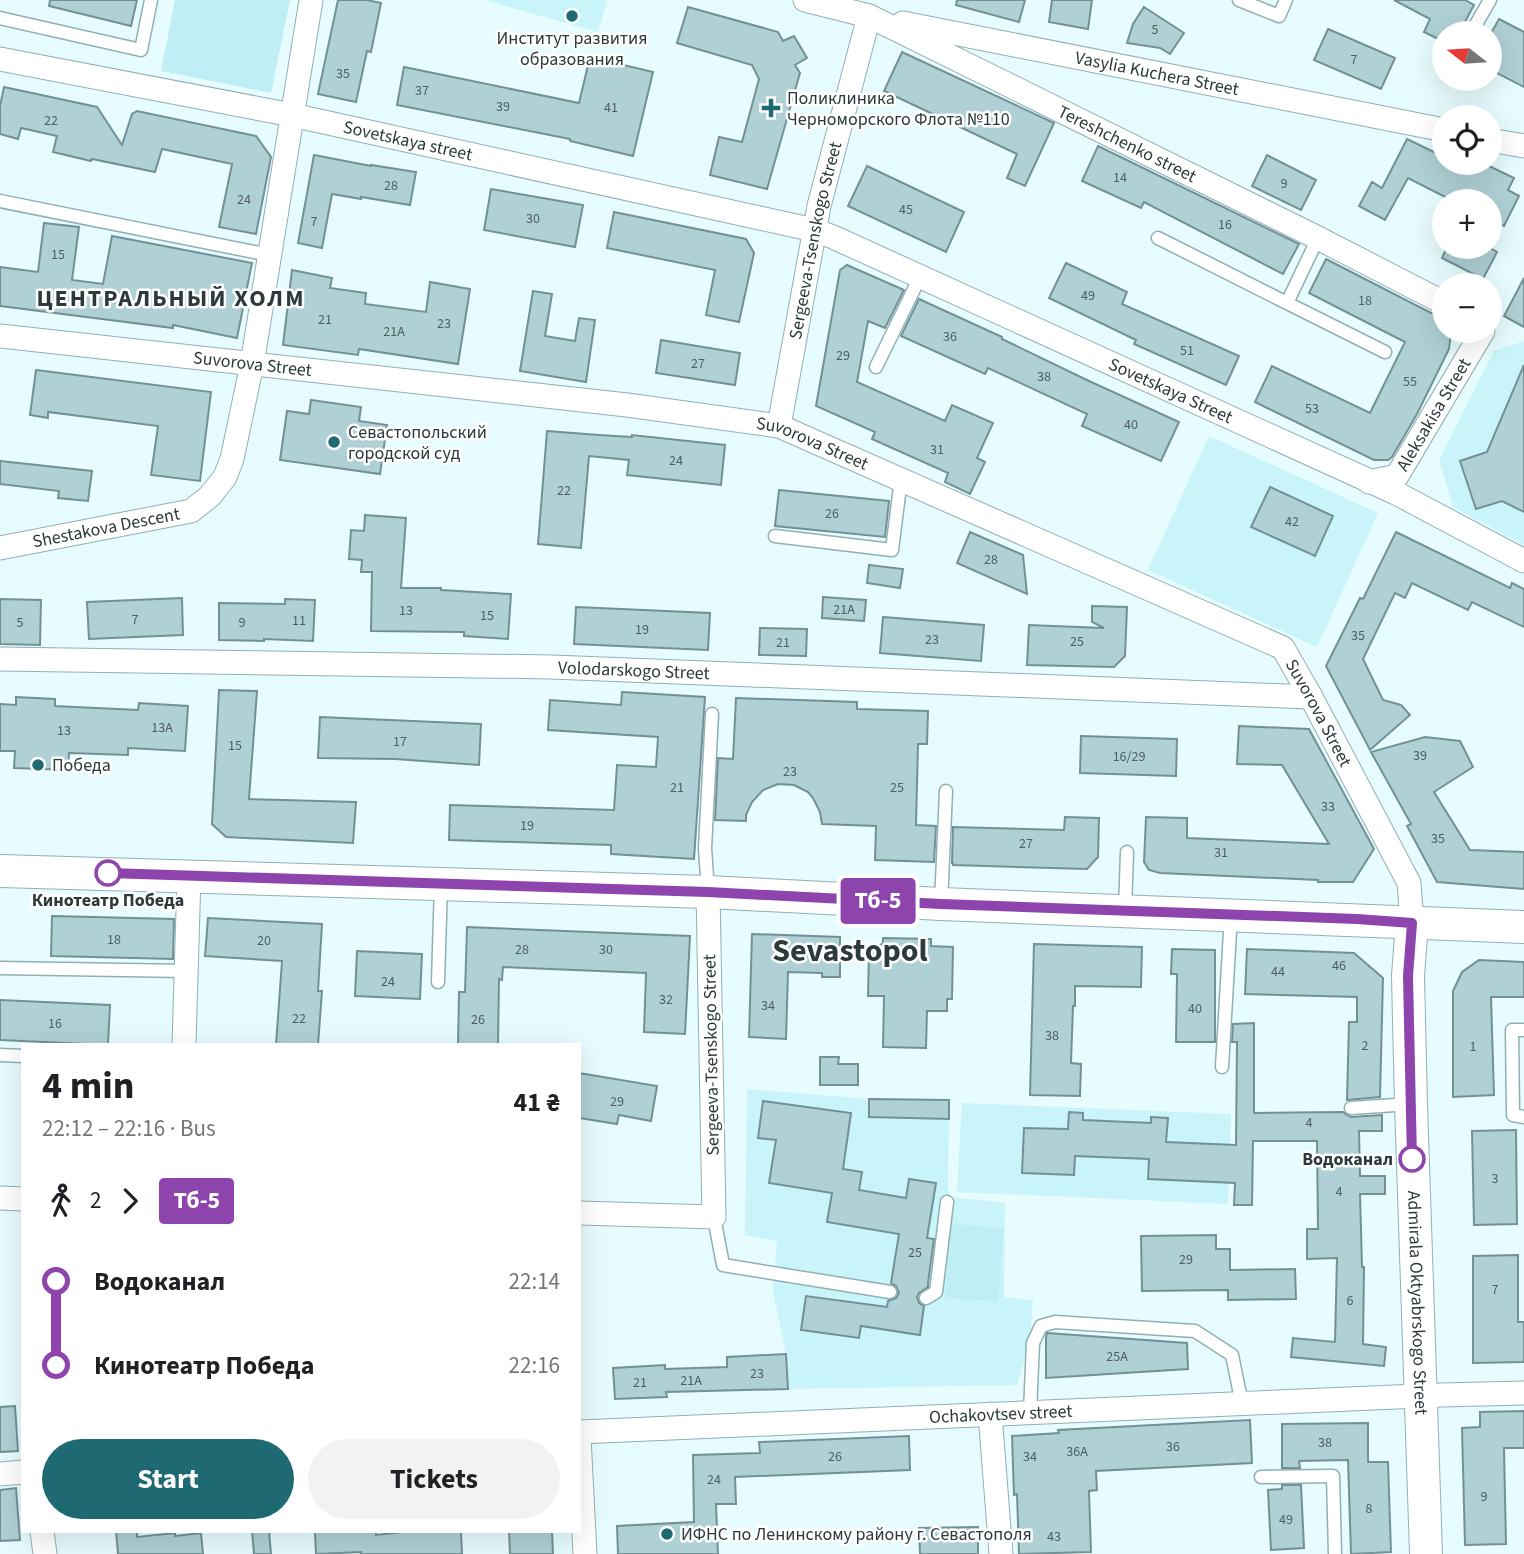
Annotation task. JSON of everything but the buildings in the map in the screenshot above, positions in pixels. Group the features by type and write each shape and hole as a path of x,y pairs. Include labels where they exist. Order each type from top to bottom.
{"main road":[{"path":"0,871 708,892 1524,927"},
{"name":"Admirala Oktyabrskogo Street","path":"1412,923 1408,976 1426,1554"}],"street":[{"path":"252,364 311,0"},
{"name":"Tereshchenko street","path":"805,0 869,16 1432,297"},
{"name":"Vasylia Kuchera Street","path":"869,16 1432,128"},
{"name":"Sergeeva-Tsenskogo Street","path":"779,426 822,192 869,16"},
{"name":"Sovetskaya street","path":"0,59 292,115 814,230"},
{"path":"1502,142 1524,146"},
{"name":"Sovetskaya Street","path":"814,230 1396,493 1524,561"},
{"name":"Suvorova Street","path":"0,336 627,405 779,426 1283,648 1409,883 1412,923"},
{"name":"Aleksakisa Street","path":"1369,482 1397,476 1476,343"},
{"name":"Shestakova Descent","path":"0,548 191,511 210,496 225,477 233,458 252,364"},
{"name":"Volodarskogo Street","path":"0,659 552,667 1311,697"},
{"path":"184,1043 189,876"},
{"name":"Sergeeva-Tsenskogo Street","path":"708,892 714,1217"},
{"path":"0,1199 21,1199"},
{"path":"581,1215 714,1217"},
{"name":"Ochakovtsev street","path":"581,1432 1524,1393"},
{"path":"990,1414 1001,1554"},
{"path":"0,1474 21,1472"},
{"path":"581,1476 585,1554"},
{"path":"42,1533 45,1554"}],"lane":[{"path":"0,18 141,50 151,0"},
{"path":"1239,0 1279,16 1286,0"},
{"path":"1478,21 1490,0"},
{"path":"0,201 269,256"},
{"path":"1158,238 1385,352"},
{"path":"1287,303 1318,238"},
{"path":"876,367 920,276"},
{"path":"775,536 892,550 901,479"},
{"path":"708,892 705,848 712,714"},
{"path":"941,904 947,791"},
{"path":"1125,911 1127,852"},
{"path":"438,982 441,884"},
{"path":"1222,1067 1231,914"},
{"path":"0,968 186,971"},
{"path":"1524,1030 1512,1030 1513,1115 1524,1117"},
{"path":"0,1055 21,1056"},
{"path":"1352,1108 1411,1104"},
{"path":"926,1298 936,1292 947,1202"},
{"path":"714,1217 723,1265 890,1292"},
{"path":"1030,1412 1033,1343 1041,1326 1055,1322 1195,1331 1232,1356 1242,1404"},
{"path":"1261,1476 1333,1476 1335,1554"}],"shaded area":[{"path":"175,0 290,0 271,93 161,71"},
{"name":"Институт развития образования","path":"484,0 607,0 598,32"},
{"path":"1524,341 1524,545 1453,507 1439,460 1494,351"},
{"path":"1209,436 1378,513 1317,647 1148,570"},
{"path":"747,1089 869,1099 949,1100 948,1197 1005,1203 1004,1297 1033,1300 1030,1338 1017,1385 788,1389 786,1354 773,1291 777,1241 745,1235"},
{"path":"962,1103 1231,1114 1228,1204 957,1192"},
{"path":"951,1224 1004,1228 998,1301 945,1298"}],"bus line":[{"name":"Тб-5","path":"108,873 708,892 1412,923 1408,976 1412,1159"}],"place":[{"name":"Институт развития образования","path":"572,16"},
{"name":"Поликлиника Черноморского Флота №110","path":"771,108"},
{"name":"Севастопольский городской суд","path":"334,442"},
{"name":"Победа","path":"38,765"},
{"name":"Кинотеатр Победа","path":"108,873"},
{"name":"Водоканал","path":"1412,1159"},
{"name":"ИФНС по Ленинскому району г. Севастополя","path":"667,1534"}],"district":[{"name":"ЦЕНТРАЛЬНЫЙ ХОЛМ","path":"171,298"},
{"name":"Sevastopol","path":"850,950"}]}
